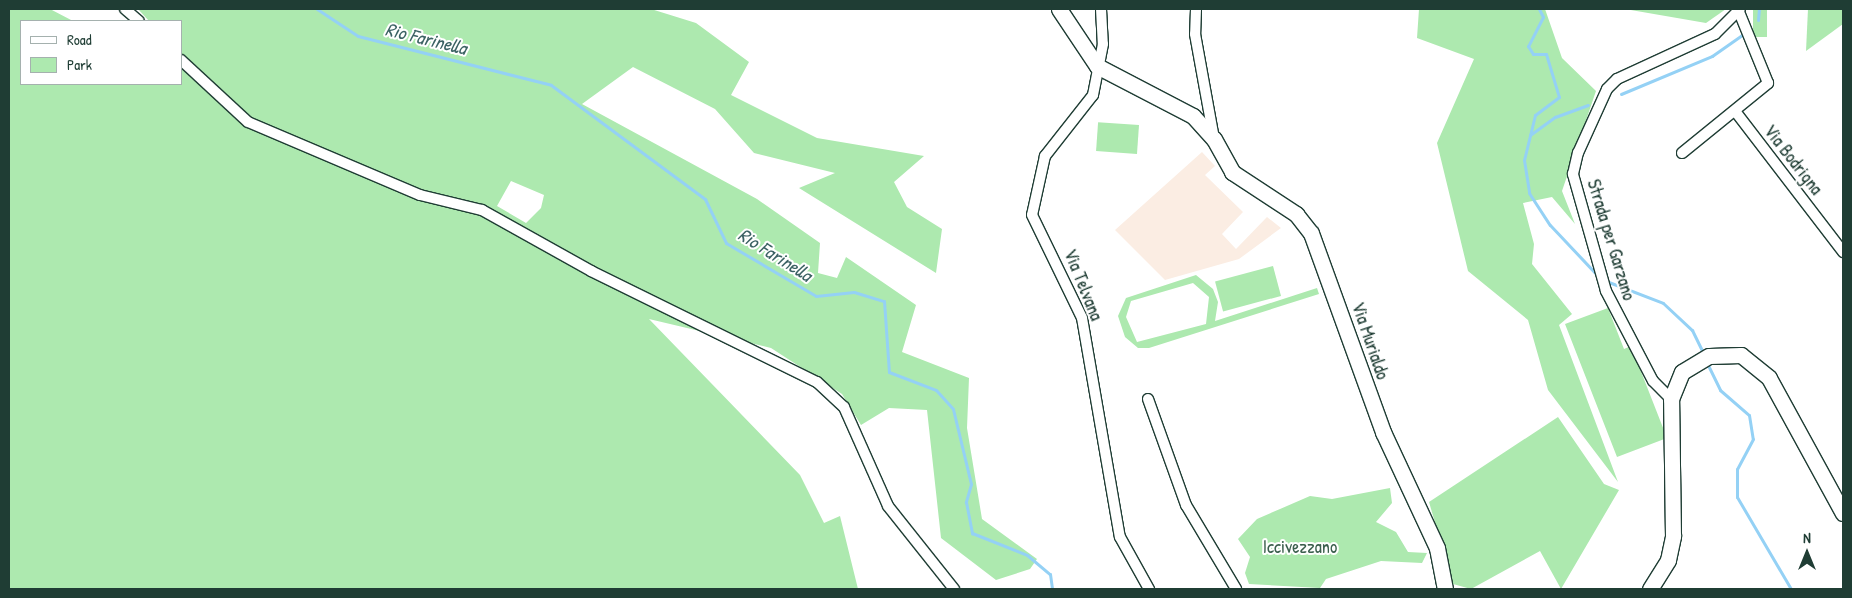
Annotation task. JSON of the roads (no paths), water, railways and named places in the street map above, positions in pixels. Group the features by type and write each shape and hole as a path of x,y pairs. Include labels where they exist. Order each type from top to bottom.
{"street":[{"path":"125,9 138,20"},
{"path":"1059,9 1097,66"},
{"name":"Via Telvana","path":"1101,9 1103,44 1097,66 1093,95 1045,156 1032,214 1082,318 1120,537 1149,589"},
{"name":"Via Murialdo","path":"1196,9 1196,44 1214,139"},
{"path":"1682,152 1768,83 1740,10"},
{"name":"Strada per Garzano","path":"1671,399 1653,381 1606,291 1573,174 1578,153 1607,89 1617,79 1715,34 1740,10"},
{"path":"182,61 248,122 420,194 482,210 591,271 817,382 844,407 888,506 954,589"},
{"name":"Via Murialdo","path":"1097,66 1193,116 1214,139 1232,172 1296,214 1312,234 1384,432 1436,548 1445,589"},
{"name":"Via Bodrigna","path":"1735,111 1843,252"},
{"path":"1650,589 1668,560 1673,536 1671,399 1687,368 1709,356 1741,355 1768,378 1843,513"},
{"path":"1148,399 1186,505 1236,589"}],"waterway":[{"name":"Rio Farinella","path":"317,9 358,36 551,85 705,199 726,243 816,296 854,292 884,301 889,372 936,390 953,409 971,484 966,502 972,533 1027,555 1050,574 1052,589"},
{"path":"1539,9 1543,17 1528,46 1533,54 1546,54 1559,97 1535,115 1524,160 1529,193 1550,225 1600,278"},
{"path":"1758,20 1759,9"},
{"path":"1621,94 1712,56 1742,35"},
{"path":"1530,135 1555,117 1588,105"},
{"path":"1606,281 1663,303 1692,330 1703,353"},
{"path":"1706,361 1720,390 1749,415 1753,439 1737,469 1737,497 1791,589"}],"park label":[{"name":"Iccivezzano","path":"1300,547"}]}
